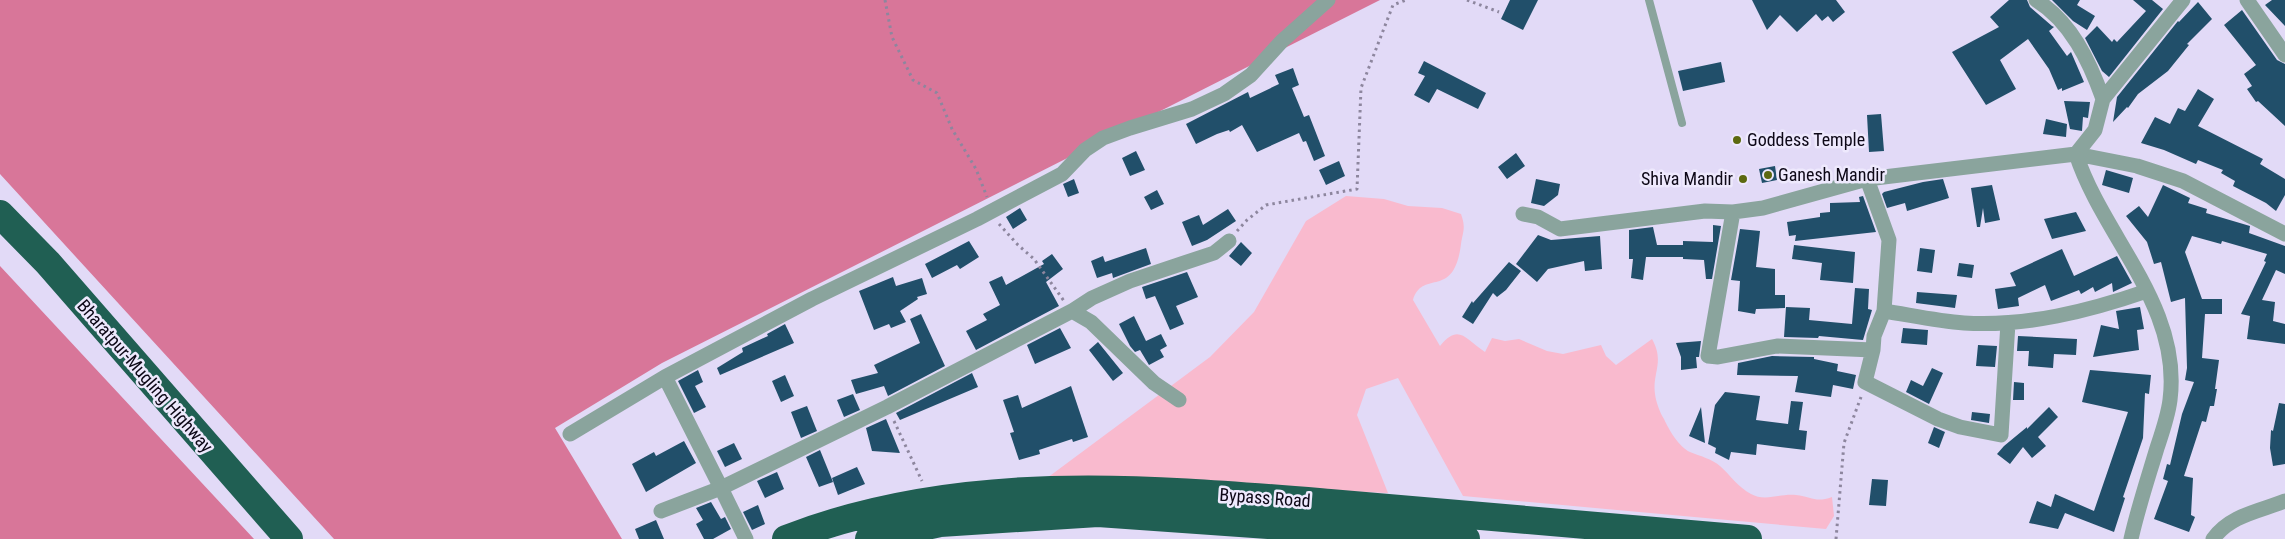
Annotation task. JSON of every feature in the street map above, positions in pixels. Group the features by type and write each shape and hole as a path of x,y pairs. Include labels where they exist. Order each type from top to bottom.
{"highway":[{"name":"Bharatpur-Mugling Highway","path":"0,214 48,263 289,539"},
{"name":"Bypass Road","path":"869,539 929,521 1009,491 1061,488 1151,491 1303,501 1748,539"},
{"name":"Bypass Road","path":"786,539 818,527 873,512 929,521 1098,513 1466,539"}],"street":[{"path":"570,434 665,377 812,299 992,211 1062,174 1085,150 1103,138 1192,109 1224,94 1250,76 1282,41 1328,0"},
{"path":"2036,0 2050,9 2076,40 2093,72 2103,99"},
{"path":"2076,154 2094,130 2103,99 2183,0"},
{"path":"2247,0 2285,55"},
{"path":"2076,154 2085,181 2147,290 2162,323 2168,348 2171,376 2170,401 2131,539"},
{"path":"1523,214 1538,217 1560,229 1705,211 1733,212 1763,208 1867,180 2076,154 2138,166 2183,181 2285,234"},
{"path":"1867,180 1888,240 1884,311 1874,336 1873,350 1865,382 1938,419 1960,427 2001,435 2008,323"},
{"path":"1733,212 1708,356 1718,357 1777,346 1873,350"},
{"path":"661,511 721,488 887,407 1072,311 1092,298 1130,281 1214,253 1229,241"},
{"path":"1884,311 1963,323 2008,323 2099,307 2147,290"},
{"path":"1072,311 1091,322 1154,383 1179,400"},
{"path":"665,377 746,539"},
{"path":"2213,539 2235,520 2251,511 2285,501"}],"lane":[{"path":"1649,0 1682,123"}],"path":[{"path":"885,0 892,37 913,80 936,93 952,129 976,169 998,223 1034,259 1072,311"},
{"path":"1229,241 1247,220 1266,205 1357,190 1361,88 1393,5 1406,0"},
{"path":"1467,0 1499,12"},
{"path":"1836,539 1844,443 1865,382"},
{"path":"887,407 929,521"}],"shaded area":[{"path":"0,0 1380,0 662,363 555,428 622,539 334,539 0,174"},
{"path":"1346,196 1384,199 1408,206 1442,208 1461,214 1464,226 1457,261 1452,272 1445,278 1424,286 1418,291 1413,300 1440,346 1452,335 1457,334 1467,338 1485,352 1492,338 1505,341 1519,339 1547,351 1563,354 1601,345 1606,356 1616,365 1652,339 1658,354 1655,387 1656,400 1666,423 1678,442 1686,450 1717,464 1742,488 1756,496 1796,495 1818,500 1832,497 1834,516 1826,529 1463,496 1398,378 1366,389 1357,415 1388,493 1047,478 1210,357 1254,312 1306,221"},
{"path":"0,266 254,539 0,539"}],"building":[{"path":"1510,0 1538,0 1523,30 1501,19"},
{"path":"1752,0 1836,0 1845,12 1833,22 1828,16 1822,21 1816,14 1797,32 1780,15 1767,30"},
{"path":"2009,0 2027,0 2030,7 2054,27 2049,31 2067,56 2071,52 2084,82 2062,91 2062,88 2058,90 2049,69 2028,39 2000,60 2016,89 1986,105 1952,52 1999,27 1990,17"},
{"path":"2052,0 2080,0 2077,5 2095,16 2087,30 2073,21"},
{"path":"2133,0 2152,0 2163,9 2109,77 2102,71 2085,38 2097,26 2112,42 2114,39 2117,42 2146,11"},
{"path":"2272,0 2285,0 2285,26 2265,5"},
{"path":"2198,2 2212,19 2187,44 2189,45 2168,71 2138,94 2128,108 2113,122 2117,97 2178,21"},
{"path":"2242,10 2277,60 2285,64 2285,126 2258,101 2256,102 2247,89 2252,86 2244,74 2256,65 2224,25"},
{"path":"1424,61 1486,93 1478,109 1437,89 1429,103 1414,95 1425,76 1418,73"},
{"path":"1721,62 1725,82 1683,91 1678,71"},
{"path":"1293,68 1299,85 1292,88 1304,117 1309,115 1325,156 1314,161 1306,141 1303,142 1299,133 1257,152 1242,125 1230,132 1229,130 1217,134 1196,144 1186,124 1248,92 1250,98 1279,84 1275,75"},
{"path":"2198,89 2214,99 2198,126 2263,159 2260,164 2285,179 2285,195 2276,211 2266,203 2233,186 2235,181 2221,173 2223,170 2198,160 2196,164 2164,150 2141,143 2155,117 2170,124 2178,108 2185,111"},
{"path":"2064,101 2090,102 2088,118 2083,117 2082,131 2070,129"},
{"path":"1881,114 1884,151 1869,152 1867,115"},
{"path":"2046,119 2067,124 2066,137 2043,134"},
{"path":"1136,151 1145,170 1130,176 1122,158"},
{"path":"1516,153 1525,166 1507,179 1498,167"},
{"path":"1339,161 1345,176 1326,185 1319,170"},
{"name":"Ganesh Mandir","path":"1775,166 1777,180 1762,183 1759,169"},
{"path":"2106,170 2133,178 2129,193 2102,185"},
{"path":"1074,179 1079,193 1068,197 1063,184"},
{"path":"1536,179 1560,184 1558,195 1544,206 1531,203"},
{"path":"1943,179 1949,198 1907,211 1905,203 1887,208 1882,194 1884,192"},
{"path":"1992,185 2000,220 1985,223 1983,208 1980,227 1977,227 1971,188"},
{"path":"2163,185 2190,198 2188,203 2207,209 2206,213 2250,226 2249,233 2285,246 2285,274 2276,270 2262,300 2275,302 2273,321 2285,324 2285,344 2247,339 2250,316 2241,314 2266,262 2264,261 2267,254 2222,241 2221,244 2192,236 2185,252 2202,299 2222,299 2222,314 2205,314 2202,358 2219,360 2215,389 2217,389 2214,406 2210,406 2206,422 2202,421 2184,476 2193,478 2191,515 2195,517 2189,532 2154,519 2168,481 2163,479 2167,464 2170,465 2182,414 2194,382 2185,380 2187,368 2185,298 2171,302 2161,262 2154,264 2147,242 2126,216 2139,206 2148,217"},
{"path":"1157,190 1164,204 1151,210 1144,197"},
{"path":"1863,196 1876,232 1795,241 1796,235 1789,236 1787,222 1820,217 1820,213 1830,212 1830,203 1860,202 1859,197"},
{"path":"1020,208 1027,220 1013,229 1006,217"},
{"path":"1228,209 1236,221 1207,240 1192,246 1182,222 1199,215 1203,225"},
{"path":"2076,212 2086,231 2052,239 2044,219"},
{"path":"1713,225 1721,226 1712,279 1706,279 1704,260 1683,259 1683,257 1646,257 1643,280 1631,278 1633,259 1629,259 1629,230 1653,227 1657,245 1683,245 1683,241 1713,242"},
{"path":"1740,229 1760,231 1756,267 1775,269 1775,295 1785,295 1785,308 1756,309 1755,314 1738,311 1740,281 1731,280"},
{"path":"1538,235 1551,240 1600,236 1602,269 1585,271 1584,261 1548,269 1537,282 1516,264"},
{"path":"969,241 979,257 960,269 957,265 932,278 925,264"},
{"path":"1241,242 1252,253 1241,266 1229,256"},
{"path":"1794,245 1855,252 1853,283 1820,280 1822,263 1792,259"},
{"path":"1146,248 1151,264 1113,278 1112,273 1097,278 1091,261 1103,256 1105,262"},
{"path":"1920,248 1935,250 1932,273 1917,271"},
{"path":"2062,249 2074,276 2117,256 2132,283 2113,292 2112,283 2095,292 2093,287 2081,294 2079,290 2051,301 2045,285 2018,298 2019,306 1998,309 1995,289 2016,286 2010,273"},
{"path":"1052,254 1063,269 1046,282 1059,306 976,350 966,331 987,320 983,314 1000,305 989,282 1002,276 1006,285 1044,264 1042,261"},
{"path":"1509,262 1521,271 1506,290 1497,297 1493,293 1473,324 1462,317 1472,301 1473,303"},
{"path":"1959,263 1974,265 1972,278 1957,276"},
{"path":"1187,272 1198,297 1176,306 1184,324 1170,330 1155,296 1146,299 1142,287"},
{"path":"893,277 896,286 922,278 927,294 917,297 918,299 900,311 906,322 891,328 889,324 874,330 859,291"},
{"path":"1855,288 1869,289 1868,309 1872,310 1863,340 1819,336 1818,338 1784,337 1786,307 1810,308 1809,320 1852,324"},
{"path":"1917,292 1957,295 1955,308 1916,303"},
{"path":"2140,307 2144,329 2137,330 2139,350 2093,357 2101,325 2119,329 2116,311"},
{"path":"921,314 945,366 888,396 884,386 856,394 851,380 878,373 874,365 920,343 910,319"},
{"path":"1134,316 1146,341 1161,334 1167,346 1160,350 1164,357 1149,365 1140,350 1135,352 1130,346 1119,324"},
{"path":"785,324 794,343 720,375 717,368 743,352 742,348 768,336 767,334"},
{"path":"1060,328 1071,348 1035,364 1027,345"},
{"path":"1903,328 1928,330 1927,345 1901,343"},
{"path":"2018,336 2077,339 2076,355 2054,354 2053,368 2028,366 2029,351 2017,351"},
{"path":"1701,341 1699,357 1696,357 1697,368 1681,370 1681,357 1676,343"},
{"path":"1098,342 1123,373 1113,381 1089,350"},
{"path":"1978,345 1997,346 1995,367 1976,366"},
{"path":"1772,356 1814,357 1814,359 1838,364 1837,371 1856,375 1853,389 1833,385 1831,397 1795,392 1798,376 1737,375 1738,363"},
{"path":"1932,368 1943,373 1929,404 1906,392 1911,380 1923,386"},
{"path":"698,370 703,382 695,386 706,407 694,413 678,381"},
{"path":"2090,370 2151,375 2149,394 2145,393 2143,438 2123,497 2125,498 2114,532 2065,513 2058,529 2029,523 2037,501 2051,507 2055,494 2094,511 2128,412 2082,402"},
{"path":"972,373 978,387 900,420 896,413"},
{"path":"785,375 794,396 781,402 772,381"},
{"path":"2014,382 2024,383 2024,400 2013,400"},
{"path":"1071,386 1088,437 1073,442 1072,439 1039,450 1040,454 1019,460 1010,433 1014,432 1003,400 1018,395 1022,408"},
{"path":"1725,392 1760,396 1756,420 1788,424 1791,401 1803,402 1799,430 1807,431 1805,450 1757,444 1756,455 1731,452 1729,460 1715,453 1716,448 1708,444 1715,405"},
{"path":"853,394 860,410 844,417 837,400"},
{"path":"2279,403 2285,404 2285,464 2273,466 2270,448 2271,430 2273,431"},
{"path":"807,406 817,431 801,438 791,412"},
{"path":"1701,407 1705,443 1689,436"},
{"path":"2049,407 2058,417 2038,437 2046,446 2032,458 2023,447 2010,464 1997,454 2027,427 2027,429"},
{"path":"1972,412 1990,414 1989,423 1971,420"},
{"path":"886,419 900,453 872,451 866,428"},
{"path":"1934,427 1945,432 1939,448 1928,443"},
{"path":"684,441 696,463 646,492 632,464 654,452 656,456"},
{"path":"734,443 742,459 725,467 717,451"},
{"path":"820,450 833,482 819,487 806,457"},
{"path":"857,467 865,484 838,495 832,478"},
{"path":"777,472 784,489 765,498 757,481"},
{"path":"1872,479 1888,480 1886,506 1869,505"},
{"path":"711,502 721,519 725,517 731,529 713,539 704,539 696,524 703,520 696,508"},
{"path":"758,505 765,524 752,530 743,512"},
{"path":"656,520 664,539 639,539 635,529"}],"place":[{"name":"Goddess Temple","path":"1737,140"},
{"name":"Ganesh Mandir","path":"1768,175"},
{"name":"Shiva Mandir","path":"1743,179"}]}
